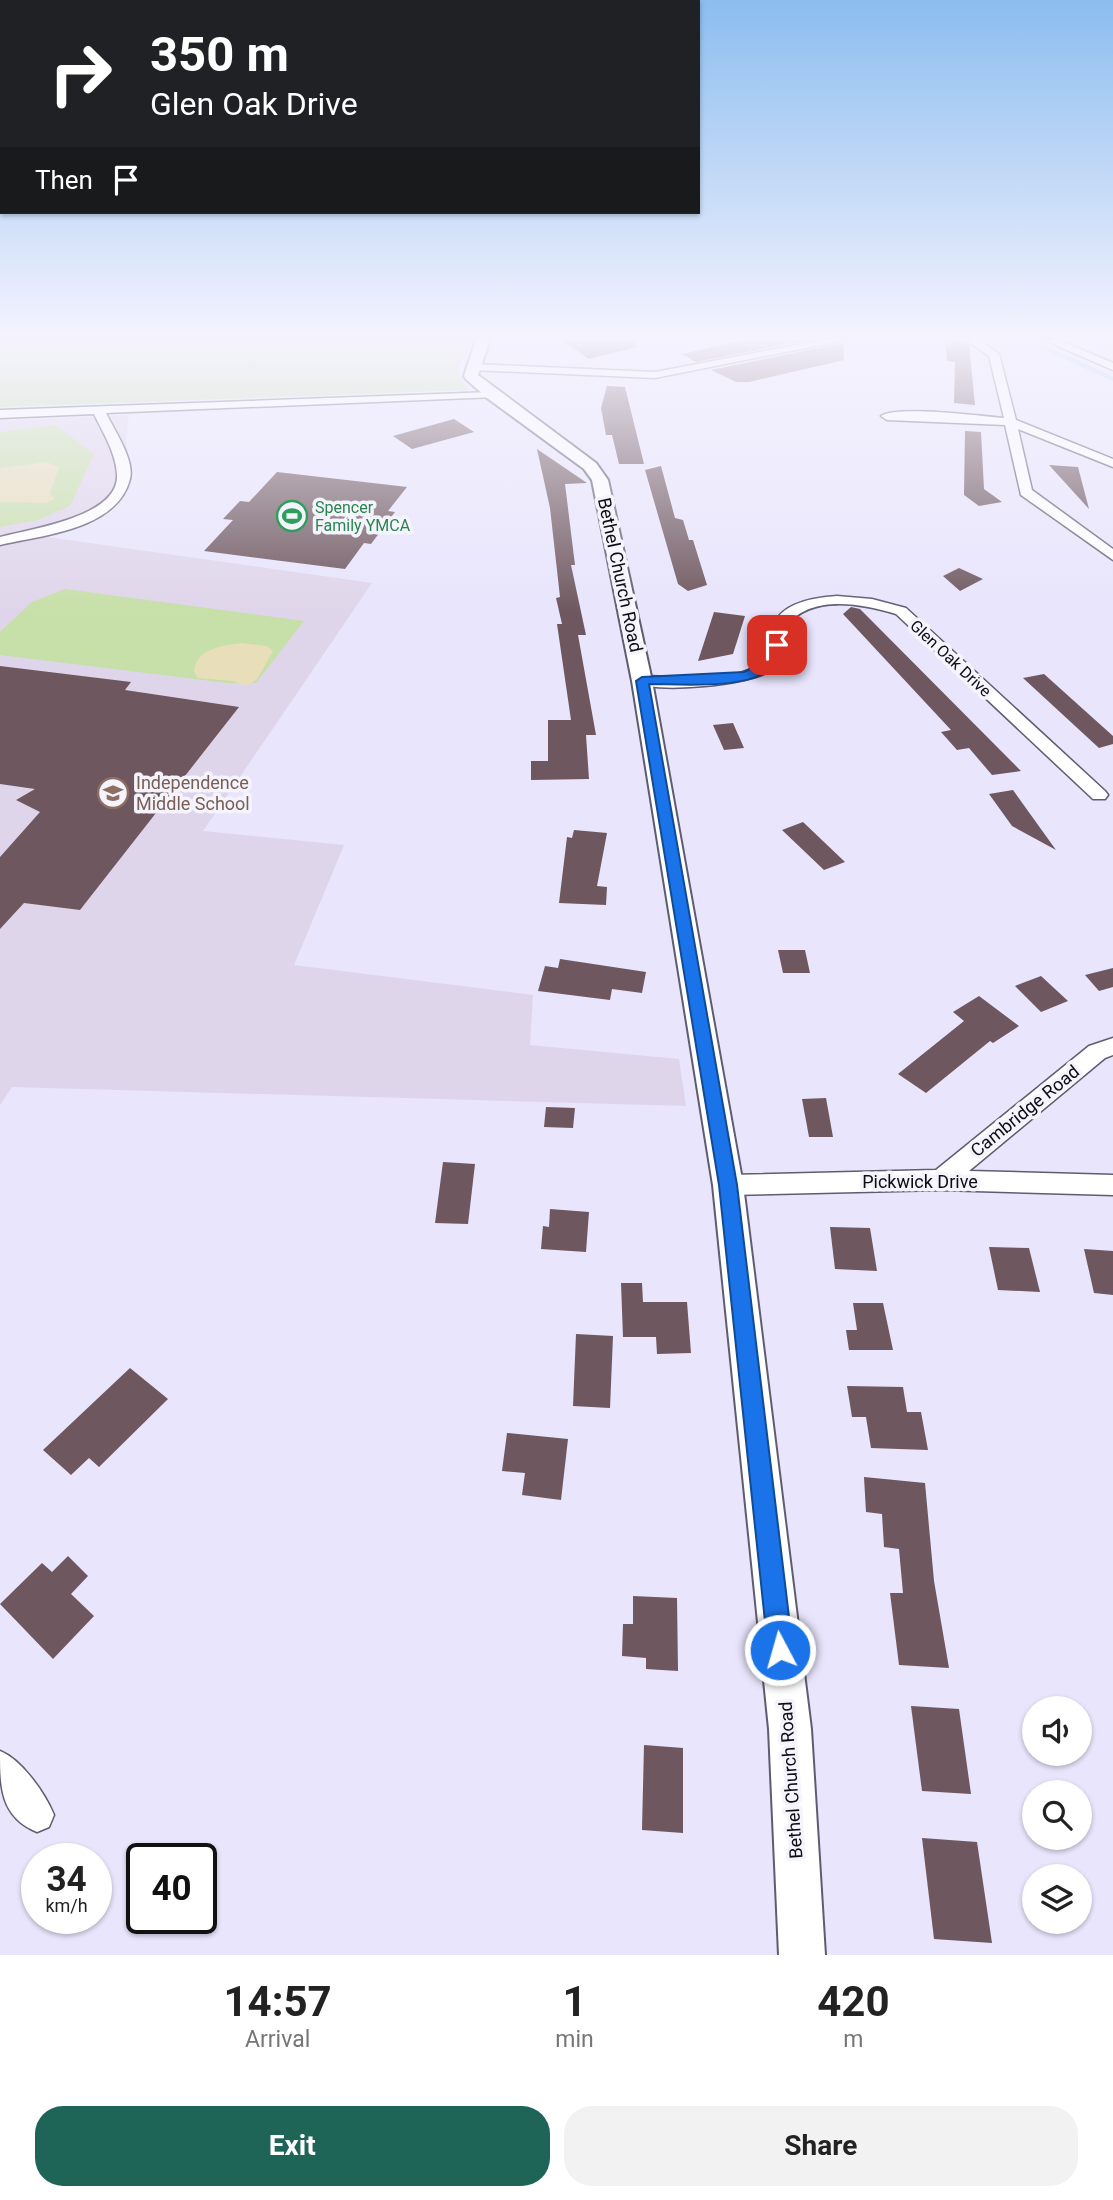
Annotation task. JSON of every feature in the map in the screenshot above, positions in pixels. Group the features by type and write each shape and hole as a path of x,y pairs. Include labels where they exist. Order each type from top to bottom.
{"street":[{"path":"0,541 83,520 110,503 124,478 120,457 108,431"},
{"name":"Bethel Church Road","path":"541,431 590,466 600,480 642,681 728,1185 790,1729 802,1955"},
{"path":"1012,431 1026,492 1113,556"},
{"path":"1033,431 1113,463"},
{"name":"Glen Oak Drive","path":"642,681 731,679 748,675 764,668 772,657 780,624 790,613 828,601 880,604 901,611 1099,795"},
{"name":"Cambridge Road","path":"941,1180 1097,1052 1113,1046"},
{"name":"Pickwick Drive","path":"728,1185 941,1180 1113,1185"},
{"path":"0,1768 37,1815"}],"shaded area":[{"path":"0,431 127,431 132,481 122,500 88,522 47,537 372,583 203,831 344,845 294,965 533,995 530,1045 679,1059 686,1106 12,1087 0,1105"}],"green space":[{"path":"63,431 94,454 70,506 38,520 0,527 0,432"},
{"path":"65,589 304,621 256,683 227,683 0,655 0,632 32,602"}],"sand":[{"path":"47,462 59,467 50,494 55,499 46,503 0,502 0,468"},
{"path":"241,643 267,646 273,651 257,679 246,686 233,681 198,678 194,672 196,664 205,653 218,647"}],"building":[{"path":"410,431 474,432 412,449 393,436"},
{"path":"605,431 636,431 644,464 619,464 612,435 606,435"},
{"path":"965,431 981,432 984,489 1002,502 979,506 964,495"},
{"path":"537,449 587,483 565,484 575,565 571,565 586,635 578,635 596,735 586,735 589,779 531,780 531,761 548,761 548,720 571,720 557,624 562,624 556,598 560,597 550,508"},
{"path":"1049,465 1078,467 1089,509"},
{"path":"661,466 675,518 683,520 689,540 693,540 707,585 688,591 678,584 645,470"},
{"path":"277,472 407,487 388,511 395,512 371,544 364,543 345,569 204,551 233,520 223,519 240,501 249,502"},
{"path":"959,568 983,579 960,591 943,576"},
{"path":"851,607 860,609 1021,771 992,775 969,748 957,750 941,732 951,730 843,614"},
{"path":"714,612 745,616 733,654 698,661"},
{"name":"Independence Middle School","path":"0,666 131,682 125,690 239,707 80,910 24,903 0,929 0,857 40,812 16,800 35,789 0,784"},
{"path":"1044,674 1113,736 1113,744 1099,748 1023,678"},
{"path":"733,723 744,748 724,750 713,725"},
{"path":"1013,790 1056,850 1012,826 989,794"},
{"path":"803,822 845,862 824,870 782,830"},
{"path":"574,830 607,833 597,886 607,887 606,905 559,903 567,837 572,838"},
{"path":"778,950 805,950 810,973 783,973"},
{"path":"560,959 646,972 642,993 612,989 610,1000 538,991 545,966 558,968"},
{"path":"1113,968 1113,987 1099,991 1085,975"},
{"path":"1041,976 1068,1001 1041,1012 1015,986"},
{"path":"979,996 1019,1026 993,1043 990,1041 926,1093 898,1074 964,1021 953,1012"},
{"path":"826,1098 833,1137 809,1137 802,1099"},
{"path":"546,1107 575,1108 573,1128 544,1127"},
{"path":"443,1162 475,1164 468,1224 435,1223"},
{"path":"550,1209 589,1212 586,1252 541,1249 543,1226 549,1227"},
{"path":"830,1227 870,1228 877,1271 835,1269"},
{"path":"989,1247 1029,1248 1040,1292 998,1290"},
{"path":"1084,1249 1113,1251 1113,1295 1094,1293"},
{"path":"621,1283 642,1283 643,1302 687,1302 691,1353 657,1354 656,1337 623,1337"},
{"path":"853,1303 883,1303 893,1350 849,1350 846,1330 857,1330"},
{"path":"576,1334 613,1336 610,1408 573,1406"},
{"path":"130,1368 168,1399 99,1467 89,1458 71,1475 43,1450"},
{"path":"847,1386 903,1387 907,1412 921,1412 928,1450 871,1448 866,1417 852,1417"},
{"path":"507,1433 568,1439 561,1500 522,1495 525,1473 502,1471"},
{"path":"864,1477 925,1483 934,1581 949,1668 899,1665 890,1593 903,1593 899,1549 884,1547 882,1514 866,1512"},
{"path":"68,1556 88,1576 71,1594 94,1616 53,1659 0,1604 42,1563 52,1572"},
{"path":"633,1596 677,1598 678,1671 646,1669 646,1658 622,1656 623,1624 633,1624"},
{"path":"911,1706 959,1709 971,1794 922,1791"},
{"path":"644,1745 683,1748 683,1833 642,1830"},
{"path":"922,1838 977,1842 992,1943 934,1939"}],"place":[{"name":"Spencer Family YMCA","path":"292,516"},
{"name":"Independence Middle School","path":"113,793"}],"route":[{"path":"777,645 764,668 748,675 731,679 642,681 728,1185 780,1650"}]}
